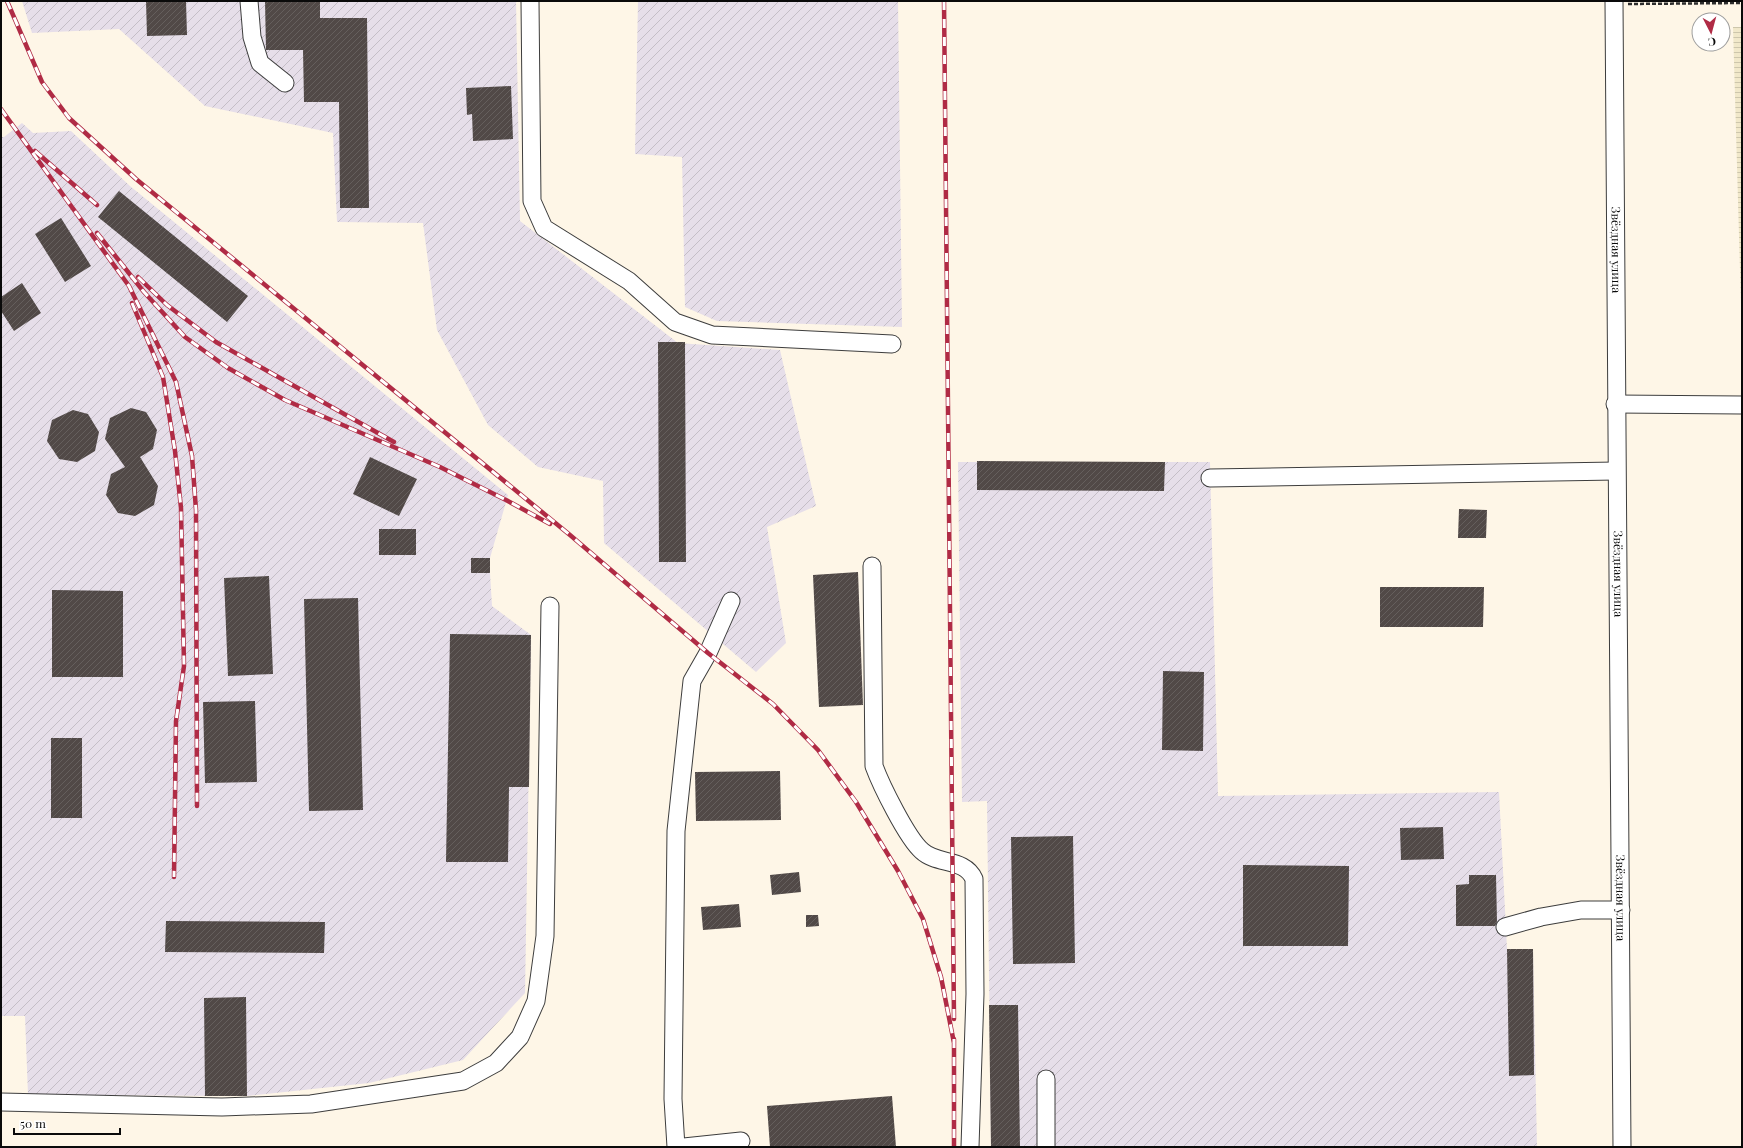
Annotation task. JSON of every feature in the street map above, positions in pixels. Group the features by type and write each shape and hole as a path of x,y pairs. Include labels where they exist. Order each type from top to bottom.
{"street":[{"path":"249,1 252,37 260,63 285,83"},
{"path":"530,1 532,201 544,228 629,281 675,322 712,335 892,344"},
{"name":"Звёздная улица","path":"1614,3 1615,404 1622,1147"},
{"path":"1615,404 1742,405"},
{"path":"1210,478 1616,471"},
{"path":"872,566 874,766 879,781 911,838 922,852 963,866 970,871 974,880 975,994 970,1147"},
{"path":"676,1147 673,1099 676,831 692,681 708,653 731,601"},
{"path":"1,1102 222,1107 310,1104 463,1081 496,1063 520,1037 536,1001 545,936 550,606"},
{"path":"1505,927 1541,917 1581,910 1620,910"},
{"path":"1046,1079 1046,1147"},
{"path":"684,1147 741,1141"}],"path":[{"path":"1614,3 1742,3"}],"shaded area":[{"path":"22,1 516,1 520,221 678,343 780,350 816,506 767,527 786,643 756,672 604,543 603,481 538,467 488,425 437,330 423,223 337,222 333,133 205,106 119,29 32,33"},
{"path":"638,1 898,1 902,327 717,321 685,307 682,157 635,154"},
{"path":"1733,27 1742,27 1742,339"},
{"path":"22,123 33,133 71,131 130,186 508,495 490,558 490,573 492,606 531,635 525,993 463,1060 369,1083 247,1096 28,1095 25,1016 1,1016 1,137 4,137"},
{"path":"958,462 1210,462 1218,796 1499,792 1507,949 1533,949 1537,1147 991,1147 987,801 962,802"}],"building":[{"path":"146,1 186,1 187,35 147,36"},
{"path":"265,1 320,1 320,18 367,18 369,208 340,208 339,102 304,102 303,50 266,50"},
{"path":"511,86 513,139 473,141 472,114 467,115 466,88"},
{"path":"119,191 248,296 227,322 98,217"},
{"path":"61,218 91,266 65,282 35,234"},
{"path":"22,283 41,313 14,331 1,311 1,297"},
{"path":"658,342 685,342 686,562 659,562"},
{"path":"131,408 146,412 157,430 153,449 140,457 158,486 154,505 135,516 118,513 106,495 111,474 125,467 105,439 110,418"},
{"path":"73,410 88,414 99,432 95,451 77,462 59,459 47,441 52,420"},
{"path":"370,457 417,479 399,516 353,494"},
{"path":"977,461 1165,462 1164,491 977,490"},
{"path":"1459,509 1487,510 1486,538 1458,538"},
{"path":"379,529 416,529 416,555 379,555"},
{"path":"471,558 490,558 490,573 471,573"},
{"path":"858,572 863,705 819,707 813,575"},
{"path":"269,576 273,674 228,676 224,578"},
{"path":"1380,587 1484,587 1483,627 1380,627"},
{"path":"52,590 123,591 123,677 52,677"},
{"path":"358,598 363,810 309,811 304,599"},
{"path":"450,634 531,635 529,787 509,787 508,862 446,862"},
{"path":"1163,671 1204,672 1203,751 1162,750"},
{"path":"255,701 257,782 205,783 203,702"},
{"path":"51,738 82,738 82,818 51,818"},
{"path":"780,771 781,820 696,821 695,772"},
{"path":"1443,827 1444,859 1401,860 1400,828"},
{"path":"1073,836 1075,963 1013,964 1011,837"},
{"path":"1243,865 1349,866 1348,946 1243,946"},
{"path":"799,872 801,892 772,895 770,875"},
{"path":"1469,875 1496,875 1497,922 1495,926 1456,926 1456,885 1469,884"},
{"path":"739,904 741,927 703,930 701,907"},
{"path":"806,915 818,915 819,926 806,927"},
{"path":"166,921 325,922 324,953 165,952"},
{"path":"1507,949 1533,949 1534,1075 1509,1076"},
{"path":"246,997 247,1096 205,1096 204,998"},
{"path":"989,1005 1018,1005 1020,1147 991,1147"},
{"path":"892,1096 896,1147 770,1147 767,1106"}],"railway":[{"path":"7,1 42,82 69,118 136,179 570,535 708,653 773,704 818,750 856,802 898,871 923,919 941,977 954,1043"},
{"path":"944,1 954,1019"},
{"path":"1,109 129,286 176,382 192,456 196,510 197,806"},
{"path":"35,151 97,205"},
{"path":"97,233 144,292 185,337 228,368 285,400 440,467 550,524"},
{"path":"138,277 167,305 216,342 394,442"},
{"path":"132,303 163,377 175,451 181,508 184,666 176,721 174,877"},
{"path":"954,1039 954,1147"}]}
